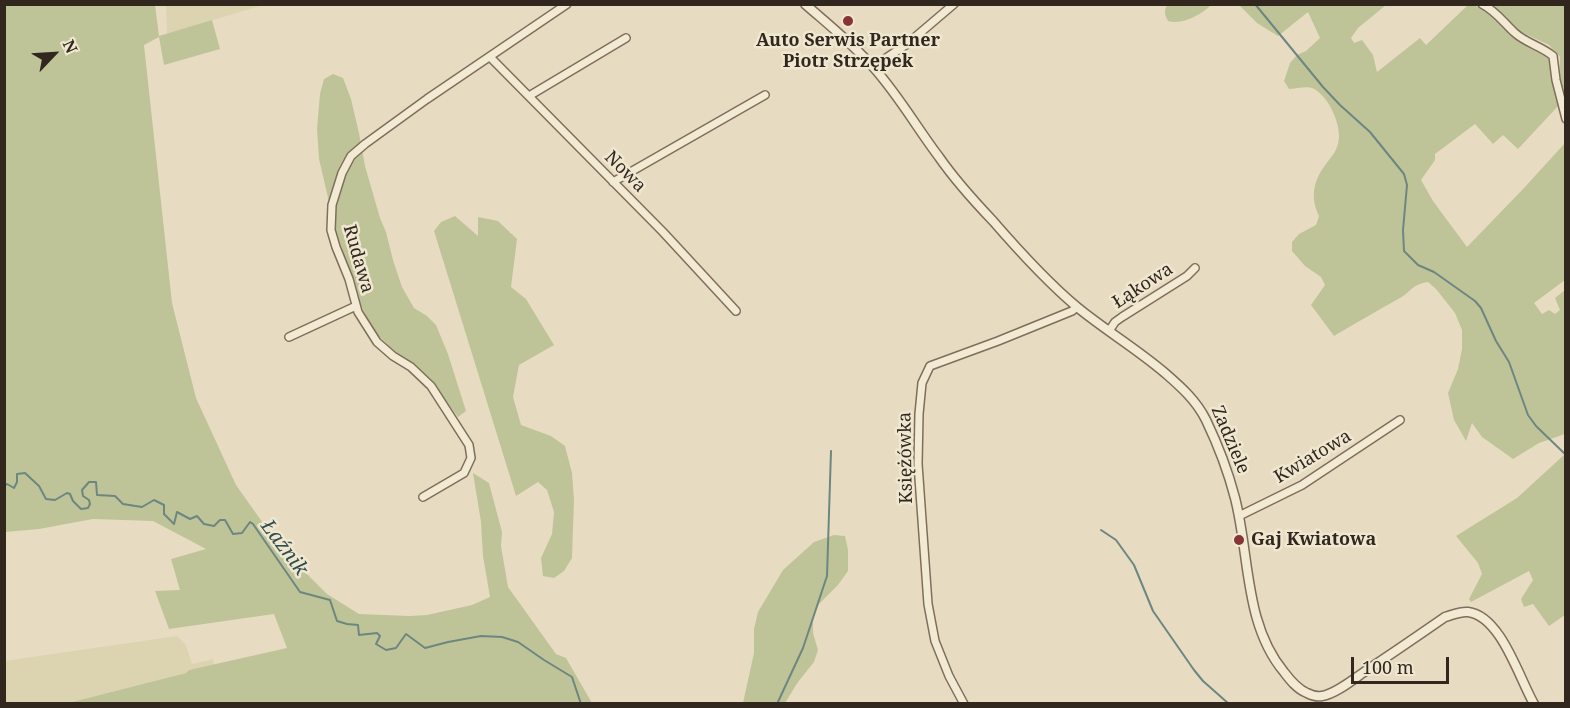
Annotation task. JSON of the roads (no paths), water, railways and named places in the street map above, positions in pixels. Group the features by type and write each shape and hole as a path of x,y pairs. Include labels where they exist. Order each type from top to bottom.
{"street":[{"name":"Rudawa","path":"423,497 464,473 471,458 469,445 431,386 411,367 393,356 377,342 358,312 331,230 332,205 342,173 351,156 365,144 567,4"},
{"name":"Zadziele","path":"805,4 873,67 968,195 1030,263 1077,307 1145,356 1184,389 1196,404 1206,420 1227,471 1239,516 1255,612 1264,641 1281,669 1298,688 1314,696 1323,696 1332,692 1445,617 1466,612 1476,614 1493,626 1534,704"},
{"path":"873,67 907,44 954,4"},
{"path":"1482,4 1492,10 1517,35 1553,56 1556,80 1566,119"},
{"path":"529,96 626,38"},
{"name":"Nowa","path":"490,57 663,232 736,311"},
{"path":"614,182 765,95"},
{"name":"Łąkowa","path":"1109,331 1115,322 1187,276 1195,268"},
{"path":"289,337 356,306"},
{"name":"Księżówka","path":"964,704 949,676 935,641 928,604 918,464 922,383 930,366 1072,311 1077,307"},
{"name":"Kwiatowa","path":"1239,516 1302,485 1400,420"}],"waterway":[{"path":"1255,4 1323,87 1370,132 1404,174 1407,185 1403,230 1404,251 1418,265 1434,272 1475,301 1481,308 1496,341 1509,362 1528,415 1566,455"},
{"path":"777,704 803,648 827,576 831,451"},
{"name":"Łaźnik","path":"4,486 7,484 14,488 17,474 25,473 39,486 46,499 55,500 67,493 81,509 88,508 90,504 89,500 83,496 82,490 89,482 96,482 97,495 115,496 123,504 142,507 154,500 164,505 164,514 174,524 177,512 190,519 197,516 204,524 214,526 220,520 225,520 233,534 242,533 250,522 300,592 330,600 337,621 358,625 359,635 377,633 380,636 376,644 386,650 396,648 406,634 425,648 481,636 502,637 518,642 572,677 581,704"},
{"path":"1101,530 1116,540 1134,565 1153,611 1194,670 1229,704"}],"place":[{"name":"Auto Serwis Partner Piotr Strzępek","path":"848,21"},
{"name":"Gaj Kwiatowa","path":"1239,540"}]}
